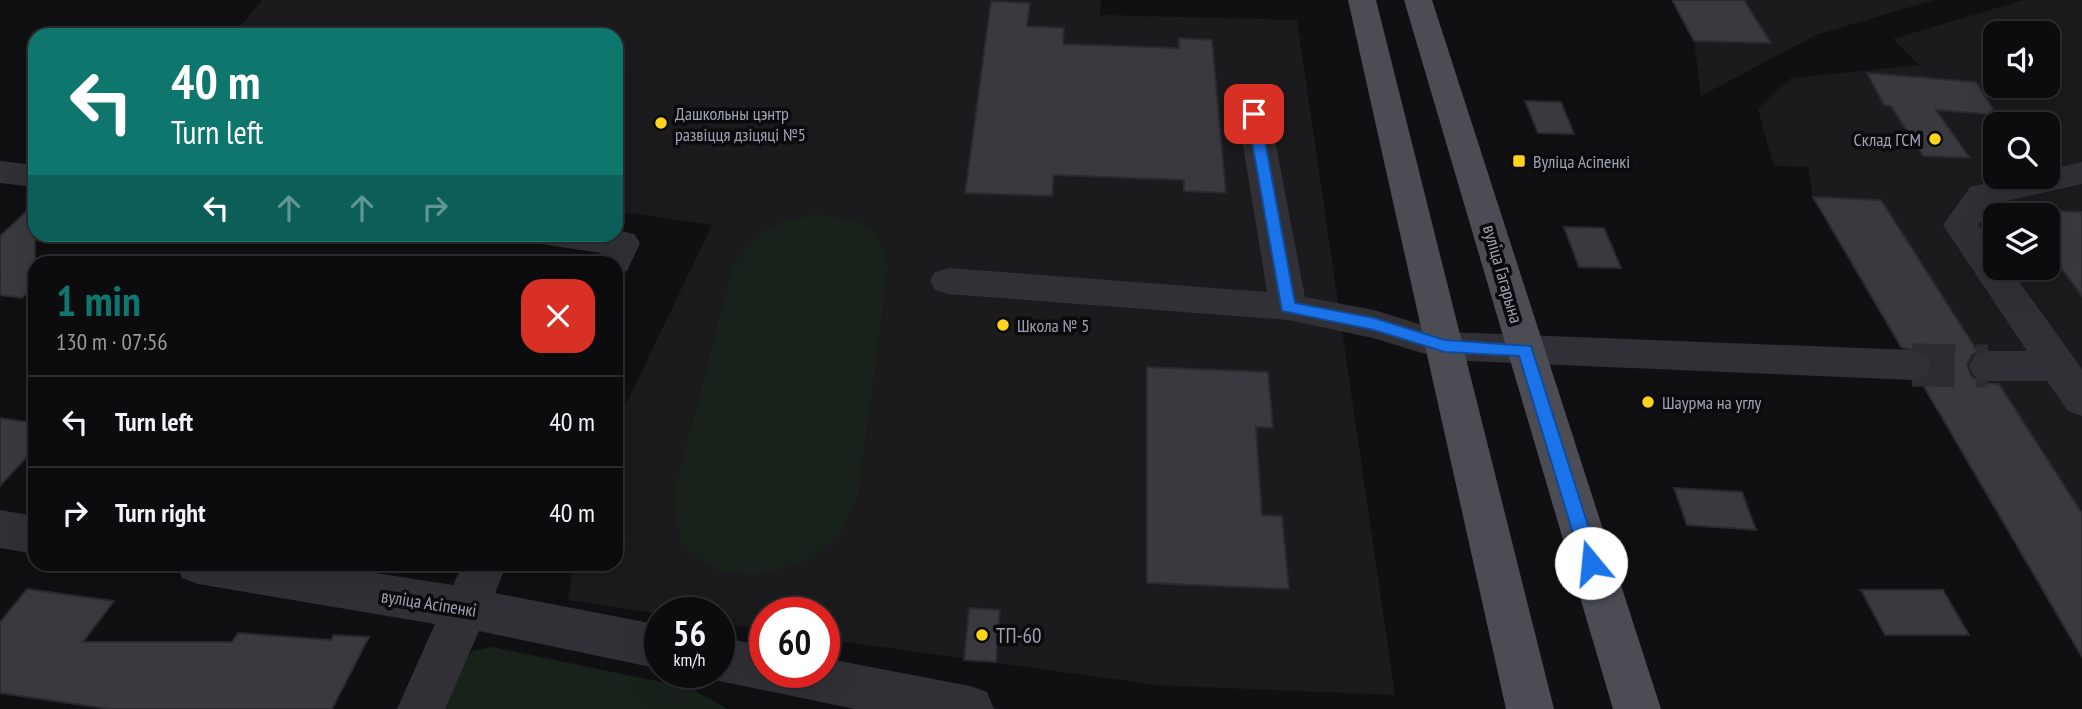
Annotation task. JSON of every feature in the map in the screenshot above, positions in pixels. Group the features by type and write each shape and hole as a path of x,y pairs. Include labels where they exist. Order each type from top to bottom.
{"main road":[{"path":"1362,0 1530,709"},
{"name":"вуліца Гагарына","path":"1418,0 1471,160 1526,351 1637,709"}],"street":[{"path":"1254,114 1288,307"},
{"path":"0,172 28,175"},
{"path":"2082,173 1982,195 1960,225 2082,400"},
{"path":"573,242 618,253"},
{"path":"948,281 1288,307 1374,324 1445,346 1912,365"},
{"path":"1987,366 2057,366"},
{"path":"0,529 28,534"},
{"name":"вуліца Асіпенкі","path":"241,571 466,608 644,644"},
{"path":"421,709 482,571"},
{"path":"840,683 970,709"}],"shaded area":[{"name":"Школа № 5","path":"262,0 1101,0 1100,15 1297,20 1395,695 1156,685 840,641 840,597 749,597 749,628 735,625 735,597 644,597 644,612 568,600 573,571 623,571 623,410 712,225 623,212 623,28 239,28"},
{"path":"1672,0 1934,0 1816,35 1701,96 1694,41"},
{"path":"2023,0 2082,0 2082,657 1813,197 1808,167 1774,166 1758,110 1791,78 1919,65 1893,39"},
{"path":"819,214 856,222 872,231 888,265 858,494 840,534 810,560 755,576 715,570 681,543 674,495 733,266 769,228"},
{"path":"492,647 644,678 644,688 690,688 728,709 441,709 458,669 472,651"}],"building":[{"path":"1672,0 1744,0 1771,43 1694,41"},
{"path":"991,1 1030,3 1027,26 1064,28 1063,44 1179,48 1179,38 1212,40 1226,193 1184,191 1184,180 1054,175 1052,196 965,193"},
{"path":"1867,73 1976,82 1983,98 1986,98 1995,112 1983,114 1936,110 1970,158 1923,156 1891,106 1884,105"},
{"path":"1525,101 1561,102 1574,134 1538,133"},
{"path":"1813,197 1881,200 1978,352 1972,355 1967,365 1972,377 1999,384 2082,513 2082,657 1920,380 1928,376 1933,366 1928,354 1901,347"},
{"path":"28,210 28,242 35,242 35,256 28,256 28,292 22,298 0,295 0,236"},
{"path":"2060,211 2082,212 2082,296 2060,267"},
{"path":"1564,227 1604,228 1621,268 1579,267"},
{"path":"1147,367 1268,372 1273,428 1256,427 1262,515 1282,516 1289,589 1147,583"},
{"path":"0,418 28,422 28,456 0,486"},
{"path":"1674,488 1742,492 1756,530 1687,525"},
{"path":"27,589 114,601 83,642 232,642 238,633 331,640 334,635 369,637 332,709 109,709 0,693 0,622"},
{"path":"1861,590 1943,590 1969,635 1885,635"},
{"name":"ТП-60","path":"969,608 1000,610 996,662 964,660"}],"tunnel":[{"path":"1912,365 1988,366"}],"place":[{"name":"Дашкольны цэнтр развіцця дзіцяці №5","path":"661,123"},
{"name":"Склад ГСМ","path":"1935,139"},
{"name":"Вуліца Асіпенкі","path":"1519,161"},
{"name":"Школа № 5","path":"1003,325"},
{"name":"Шаурма на углу","path":"1648,402"},
{"name":"ТП-60","path":"982,635"}],"route":[{"path":"1254,114 1288,307 1374,324 1445,346 1526,351 1591,563"}]}
